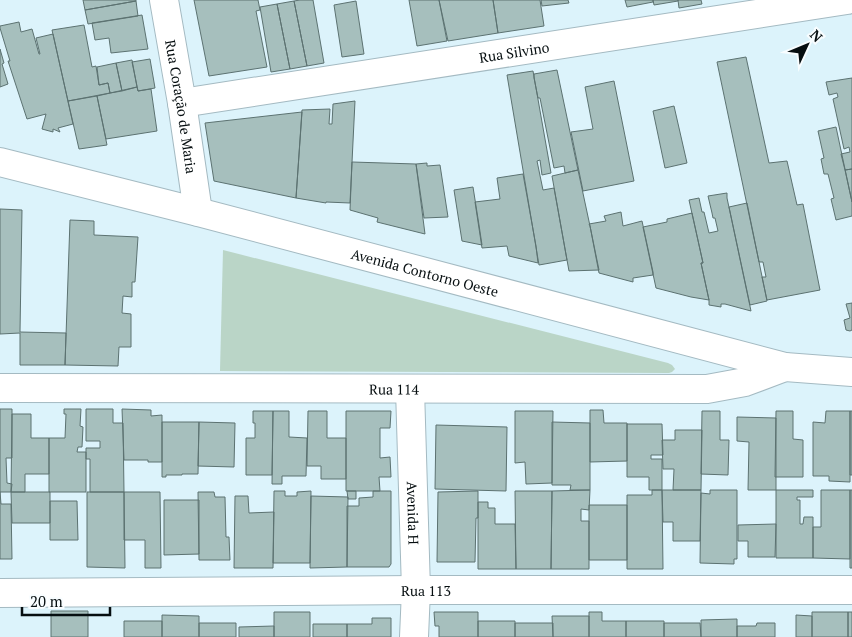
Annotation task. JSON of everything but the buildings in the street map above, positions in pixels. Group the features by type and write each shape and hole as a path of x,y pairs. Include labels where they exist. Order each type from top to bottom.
{"street":[{"name":"Rua Coração de Maria","path":"164,0 198,212"},
{"name":"Rua Silvino","path":"182,103 847,0"},
{"name":"Avenida Contorno Oeste","path":"0,162 198,212 785,367 852,372"},
{"name":"Rua 114","path":"0,388 707,389 745,382 785,367"},
{"name":"Avenida H","path":"410,389 416,590 414,637"},
{"name":"Rua 113","path":"0,593 416,590 852,590"}],"green space":[{"path":"223,250 668,363 675,369 669,373 220,371"}]}
